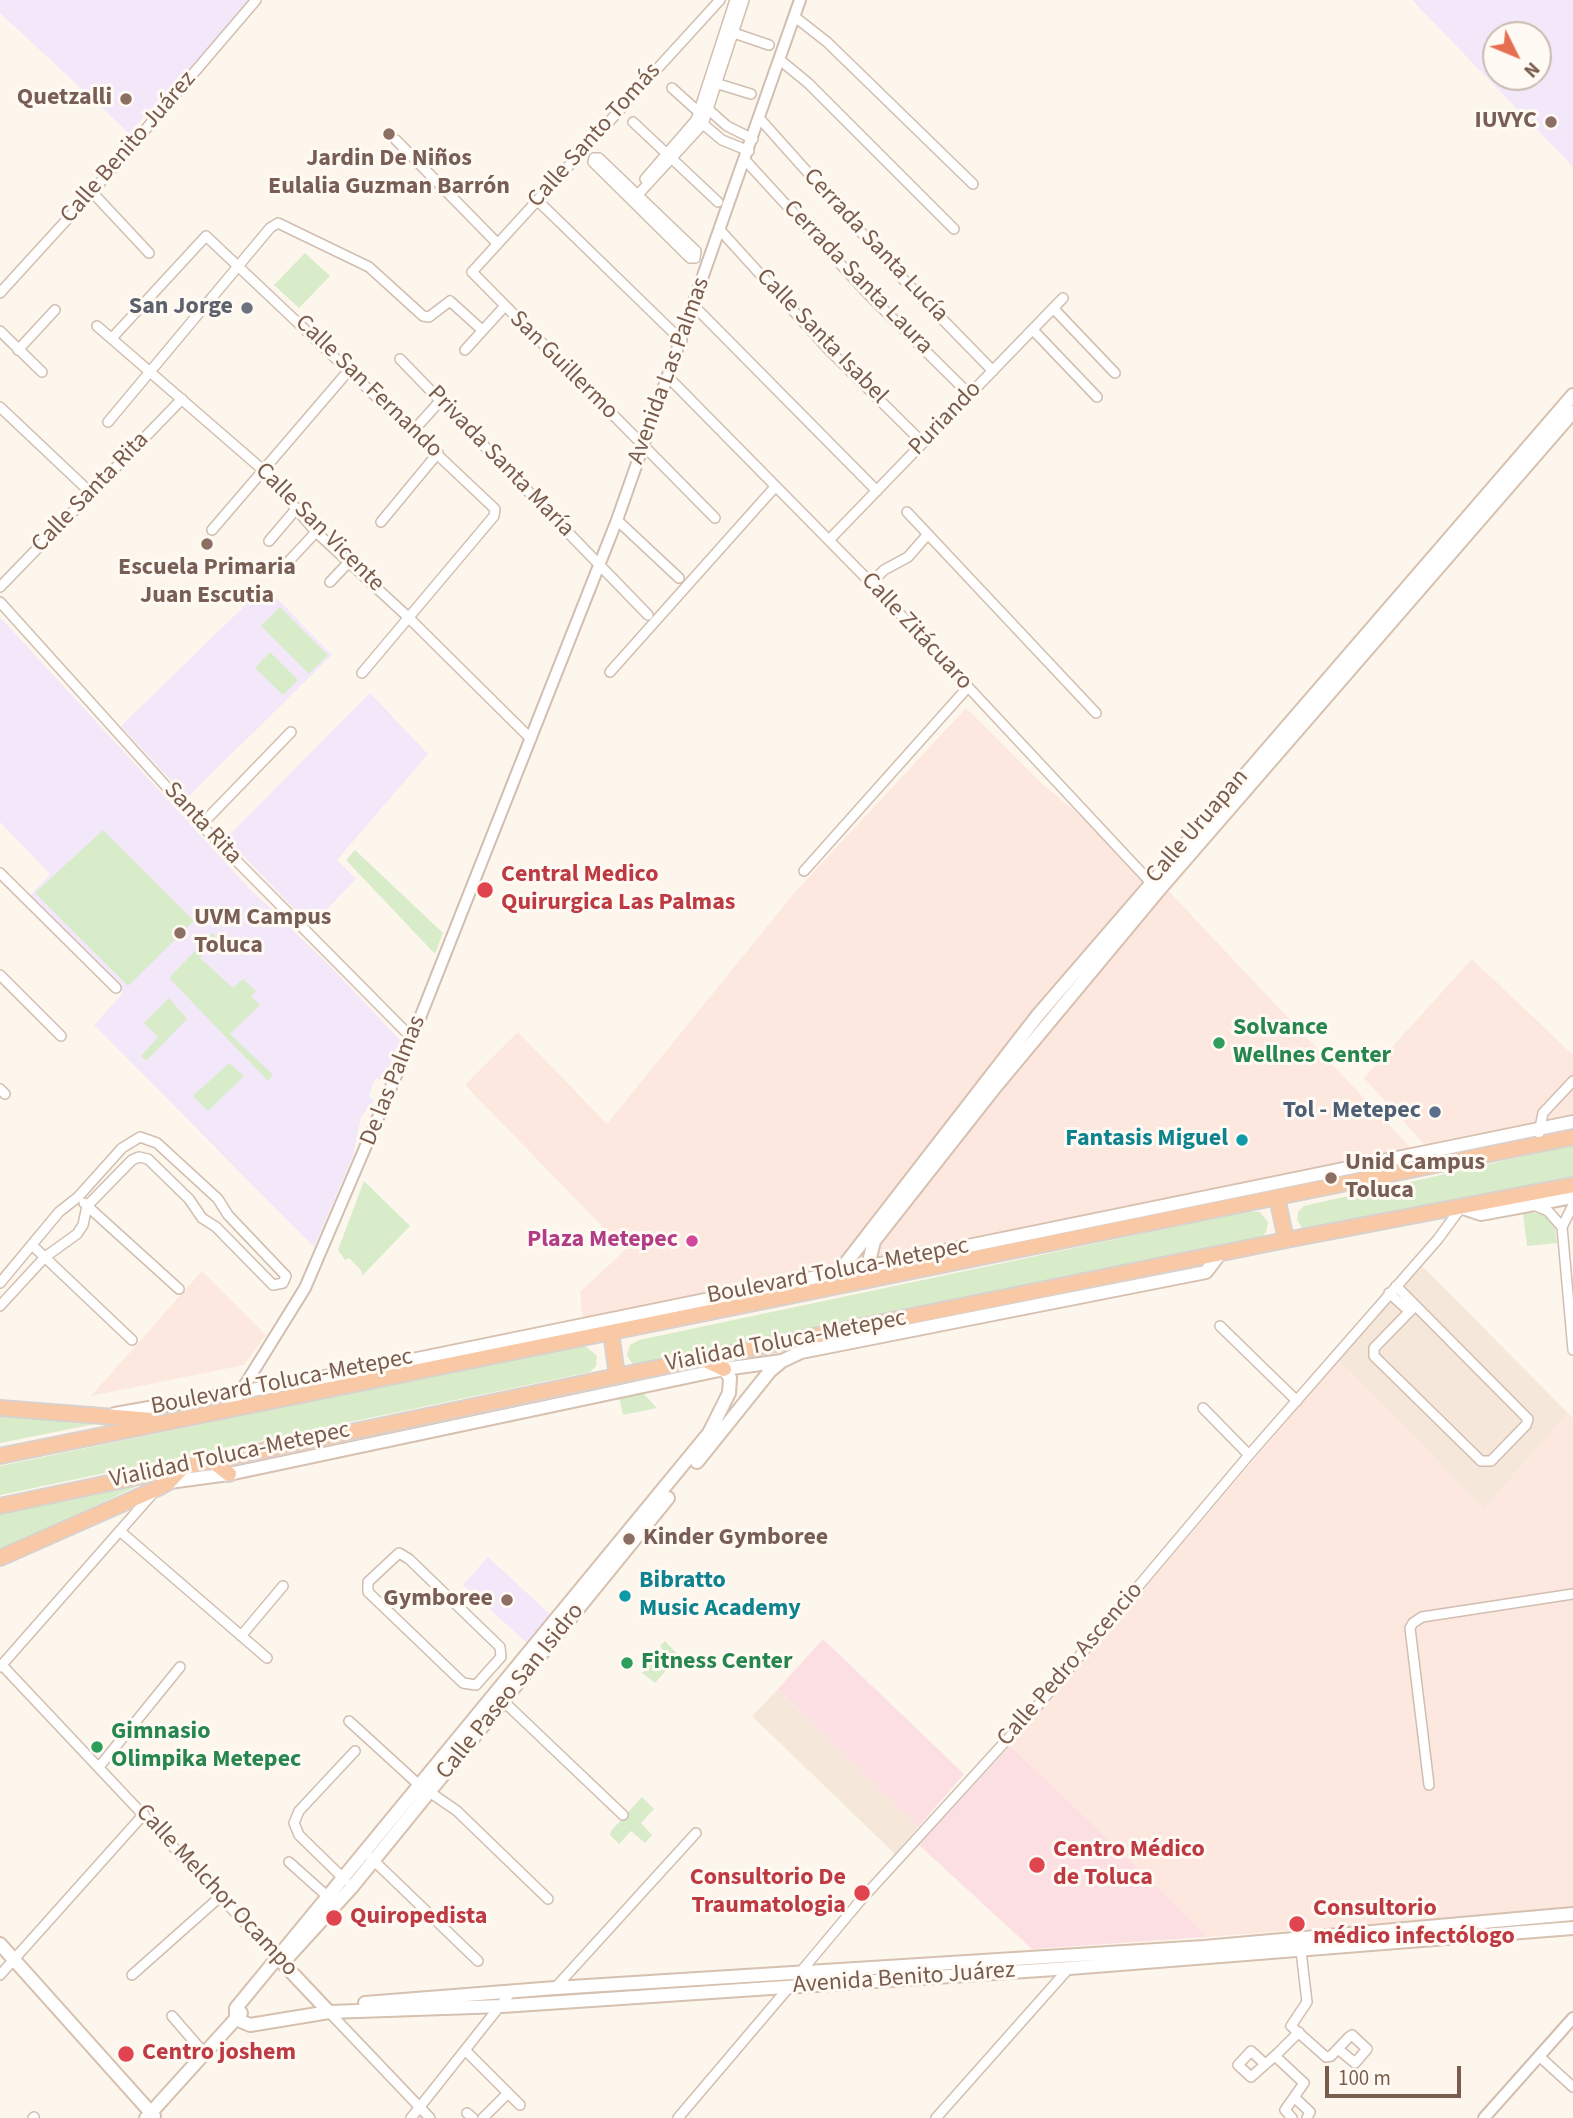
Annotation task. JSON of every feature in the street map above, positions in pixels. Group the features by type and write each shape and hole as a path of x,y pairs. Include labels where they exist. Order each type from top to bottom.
{"highway":[{"name":"Vialidad Toluca-Metepec","path":"0,1456 230,1409 263,1396 377,1379 592,1331 611,1332 914,1264 1278,1196 1540,1136 1573,1138"},
{"name":"Vialidad Toluca-Metepec","path":"0,1506 617,1376 1286,1240 1462,1209 1573,1185"},
{"path":"1278,1196 1286,1240"},
{"path":"577,1325 592,1331"},
{"path":"611,1332 617,1376"},
{"path":"801,1352 813,1338"},
{"path":"704,1359 729,1368 746,1350"},
{"path":"354,1372 377,1379"},
{"path":"0,1408 172,1421"},
{"path":"211,1460 229,1474"},
{"path":"0,1558 163,1485 185,1465"}],"main road":[{"name":"Calle Uruapan","path":"1323,693 1573,395"},
{"name":"Calle Uruapan","path":"839,1272 1038,1015 1573,412"},
{"name":"Calle Uruapan","path":"868,1266 874,1241 1154,886"},
{"path":"1540,1136 1573,1122"},
{"name":"Boulevard Toluca-Metepec","path":"592,1331 868,1266 914,1264 1409,1164"},
{"path":"1462,1209 1481,1214 1573,1197"},
{"path":"163,1485 229,1474 729,1368 782,1361 801,1352 1206,1272 1219,1255"},
{"name":"Boulevard Toluca-Metepec","path":"101,1416 240,1392 263,1396 354,1372 577,1325"},
{"name":"Calle Paseo San Isidro","path":"281,1960 352,1886 418,1784 461,1744 752,1393 782,1361"},
{"name":"Calle Paseo San Isidro","path":"503,1695 709,1433 729,1394 729,1368"},
{"name":"Calle Paseo San Isidro","path":"151,2116 236,2019 342,1877 369,1856 430,1791 461,1744"},
{"name":"Avenida Benito Juárez","path":"218,2039 250,2025 327,2008 555,1988 1083,1952 1204,1947 1573,1914"},
{"name":"Avenida Benito Juárez","path":"327,2008 502,2006 1070,1968 1573,1928"},
{"path":"0,1944 151,2116"},
{"name":"Calle Melchor Ocampo","path":"281,1960 327,2008"},
{"path":"236,2019 250,2025"}],"street":[{"name":"Calle Benito Juárez","path":"0,293 92,192 256,0"},
{"name":"Calle Santo Tomás","path":"472,272 720,0"},
{"path":"634,196 704,117 729,32 735,0"},
{"path":"729,32 744,0"},
{"name":"Avenida Las Palmas","path":"531,739 600,565 669,379 800,0"},
{"path":"795,17 827,42 973,184"},
{"path":"729,32 769,45"},
{"path":"780,60 808,83 954,229"},
{"path":"713,82 751,94"},
{"path":"672,88 704,117 722,140 748,156"},
{"path":"704,117 753,139"},
{"name":"Cerrada Santa Lucía","path":"760,119 902,278 993,370"},
{"path":"633,122 718,202"},
{"path":"396,140 497,243"},
{"name":"Cerrada Santa Laura","path":"748,156 867,293 970,395"},
{"path":"92,192 149,253"},
{"path":"634,196 696,251 695,258 690,258 634,196"},
{"path":"537,200 682,341"},
{"path":"108,422 152,373 270,228 278,223 361,261 423,316 429,317 450,301 482,330"},
{"name":"Calle Santa Isabel","path":"720,230 828,349 923,443"},
{"name":"Calle San Fernando","path":"112,338 206,236 350,369 496,512 408,617"},
{"name":"San Guillermo","path":"472,272 715,518"},
{"name":"Puriando","path":"829,540 1063,298"},
{"path":"694,306 877,491"},
{"path":"465,350 504,307"},
{"path":"1053,308 1115,373"},
{"path":"18,349 55,310"},
{"name":"Calle San Vicente","path":"97,326 264,470 316,532 408,617 531,739"},
{"path":"1032,330 1097,397"},
{"path":"0,331 42,372"},
{"name":"Privada Santa María","path":"400,359 648,615"},
{"path":"212,530 350,369"},
{"name":"Calle Zitácuaro","path":"669,379 871,583 1154,886"},
{"name":"Calle Santa Rita","path":"0,587 181,399"},
{"path":"414,430 440,401"},
{"path":"0,407 91,493"},
{"path":"381,522 438,453"},
{"path":"610,672 775,486"},
{"path":"269,541 297,508"},
{"path":"907,512 1096,713"},
{"path":"617,520 679,578"},
{"path":"288,562 316,532"},
{"path":"871,583 884,570 908,557 928,534"},
{"path":"330,582 349,562"},
{"name":"Santa Rita","path":"0,602 201,825 412,1038"},
{"path":"362,673 408,617"},
{"path":"804,871 968,687"},
{"path":"201,825 291,732"},
{"name":"De las Palmas","path":"230,1409 279,1335 305,1288 412,1038 531,739"},
{"path":"0,873 116,988"},
{"path":"0,975 61,1036"},
{"path":"1540,1136 1544,1113 1573,1081"},
{"path":"0,1283 59,1212 78,1197 130,1140 140,1138 157,1143 201,1187 223,1204 228,1215 285,1273 283,1283 273,1285 216,1227 202,1219 189,1199 148,1159 139,1157 132,1160 87,1206 84,1222 77,1234 45,1257 0,1307"},
{"path":"189,1199 201,1187"},
{"path":"78,1197 179,1289"},
{"path":"1534,1205 1553,1216 1562,1227"},
{"path":"1573,1205 1562,1227 1573,1350"},
{"name":"Calle Pedro Ascencio","path":"678,2118 860,1901 1034,1710 1249,1455 1462,1209"},
{"path":"216,1227 228,1215"},
{"path":"33,1246 132,1340"},
{"path":"1392,1289 1412,1308 1528,1419 1526,1425 1491,1461 1481,1461 1374,1356 1374,1348 1412,1308"},
{"path":"1220,1326 1297,1401"},
{"path":"1203,1408 1249,1455"},
{"path":"1,1666 163,1485"},
{"path":"121,1532 267,1658"},
{"path":"398,1553 409,1559 500,1647 501,1657 486,1675 471,1686 463,1683 368,1592 368,1582 394,1555 398,1553"},
{"path":"241,1636 283,1586"},
{"path":"1429,1784 1410,1629 1413,1623 1422,1617 1573,1594"},
{"name":"Calle Melchor Ocampo","path":"1,1666 281,1960"},
{"path":"99,1767 180,1667"},
{"path":"486,1675 623,1815"},
{"path":"349,1721 418,1784 457,1811 548,1899"},
{"path":"352,1886 299,1835 294,1823 299,1811 355,1751"},
{"path":"0,1975 144,1814"},
{"path":"555,1988 696,1833"},
{"path":"369,1856 478,1961"},
{"path":"289,1862 327,1896"},
{"path":"132,1975 221,1896"},
{"path":"1301,1951 1307,2002 1291,2024 1326,2057 1338,2049"},
{"path":"936,2118 1083,1952"},
{"path":"411,2118 467,2052 511,1992"},
{"name":"Calle Melchor Ocampo","path":"327,2008 430,2118"},
{"path":"172,2016 204,2053"},
{"path":"1483,2118 1573,2018"},
{"path":"1265,2064 1298,2032"},
{"path":"467,2052 520,2105"},
{"path":"1275,2056 1304,2083 1285,2110 1292,2118"},
{"path":"1539,2056 1573,2087"},
{"path":"483,2118 508,2093"},
{"path":"1294,2097 1310,2112 1307,2118"}],"shaded area":[{"name":"Quetzalli","path":"0,0 254,0 129,133 0,13"},
{"name":"IUVYC","path":"1412,0 1573,0 1573,167 1500,91 1552,91 1552,21 1482,21 1482,73"},
{"path":"265,586 332,655 187,798 121,726"},
{"name":"UVM Campus Toluca","path":"0,617 248,887 333,969 400,1040 383,1081 376,1078 373,1084 369,1096 374,1100 361,1117 353,1156 314,1247 94,1025 123,993 29,897 50,874 0,822"},
{"path":"370,693 428,754 337,860 356,879 311,926 226,838"},
{"path":"966,708 1040,782 1161,883 1412,1149 821,1268 583,1321 580,1292 625,1250 465,1085 518,1032 607,1124 795,892"},
{"path":"1472,959 1573,1055 1573,1114 1424,1144 1364,1078"},
{"path":"1422,1266 1568,1413 1484,1509 1339,1360"},
{"path":"202,1271 266,1335 244,1365 91,1396"},
{"path":"1339,1360 1484,1509 1568,1413 1573,1418 1573,1908 1207,1937 1010,1746"},
{"name":"Gymboree","path":"488,1557 552,1616 527,1643 463,1585"},
{"path":"823,1639 964,1774 918,1827 778,1689"},
{"path":"778,1689 918,1827 895,1854 752,1716"},
{"name":"Centro Médico de Toluca","path":"1010,1746 1207,1937 1032,1949 919,1845"}],"green space":[{"path":"305,253 330,276 299,308 274,285"},
{"path":"280,607 328,655 309,674 261,626"},
{"path":"270,652 298,680 283,695 255,668"},
{"path":"103,830 194,921 128,986 35,893"},
{"path":"355,850 443,933 435,954 346,860"},
{"path":"212,933 218,939 200,958 233,988 243,979 256,991 251,997 260,1005 230,1034 273,1075 268,1081 169,978"},
{"path":"169,998 187,1019 146,1061 141,1056 158,1037 144,1023"},
{"path":"229,1063 244,1076 208,1111 193,1096"},
{"path":"1573,1145 1573,1177 1397,1211 1311,1231 1302,1228 1297,1220 1298,1212 1304,1206"},
{"path":"364,1181 410,1226 362,1276 361,1270 349,1258 345,1260 338,1250"},
{"path":"1249,1211 1260,1212 1268,1222 1266,1233 1261,1237 645,1367 633,1365 627,1355 630,1345 639,1340"},
{"path":"1523,1213 1540,1213 1548,1218 1555,1228 1557,1243 1527,1246"},
{"path":"584,1345 597,1356 596,1366 590,1372 0,1495 0,1466"},
{"path":"643,1393 657,1408 623,1415 619,1397"},
{"path":"0,1413 110,1421 0,1443"},
{"path":"152,1479 0,1551 0,1511"},
{"path":"665,1641 679,1656 655,1683 642,1673 663,1650 660,1646"},
{"path":"642,1797 654,1809 641,1823 652,1835 645,1843 631,1831 619,1844 610,1835 611,1831"}],"place":[{"name":"Quetzalli","path":"126,99"},
{"name":"IUVYC","path":"1551,122"},
{"name":"Jardin De Niños Eulalia Guzman Barrón","path":"389,134"},
{"name":"San Jorge","path":"247,308"},
{"name":"Escuela Primaria Juan Escutia","path":"207,544"},
{"name":"Central Medico Quirurgica Las Palmas","path":"485,890"},
{"name":"UVM Campus Toluca","path":"180,933"},
{"name":"Solvance Wellnes Center","path":"1219,1043"},
{"name":"Tol - Metepec","path":"1435,1112"},
{"name":"Fantasis Miguel","path":"1242,1140"},
{"name":"Unid Campus Toluca","path":"1331,1178"},
{"name":"Plaza Metepec","path":"692,1241"},
{"name":"Kinder Gymboree","path":"629,1539"},
{"name":"Bibratto Music Academy","path":"625,1596"},
{"name":"Gymboree","path":"507,1600"},
{"name":"Fitness Center","path":"627,1663"},
{"name":"Gimnasio Olimpika Metepec","path":"97,1747"},
{"name":"Centro Médico de Toluca","path":"1037,1865"},
{"name":"Consultorio De Traumatologia","path":"862,1893"},
{"name":"Quiropedista","path":"334,1918"},
{"name":"Consultorio médico infectólogo","path":"1297,1924"},
{"name":"Centro joshem","path":"126,2054"}]}
